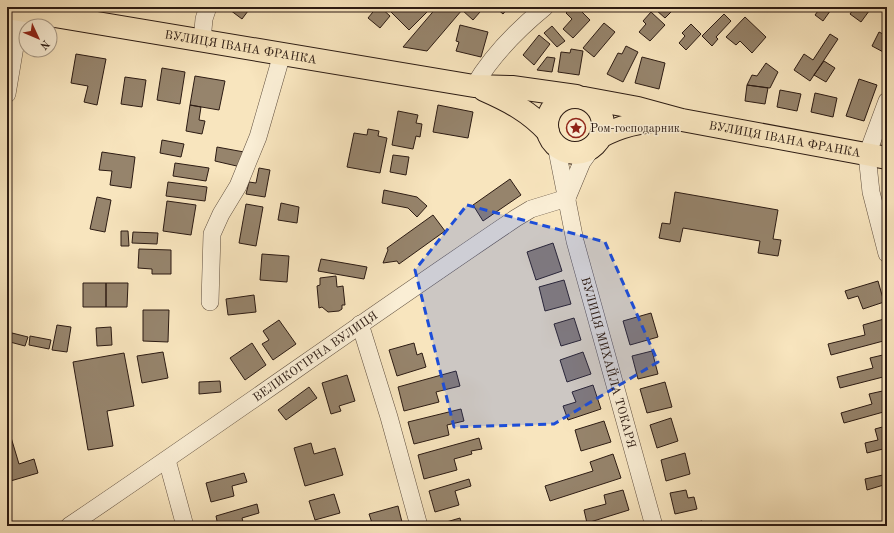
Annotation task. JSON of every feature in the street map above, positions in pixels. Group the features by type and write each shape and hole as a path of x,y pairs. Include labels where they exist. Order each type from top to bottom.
{"main road":[{"name":"ВУЛИЦЯ ІВАНА ФРАНКА","path":"22,10 474,86 512,87 580,97 618,104 682,120 877,156"},
{"name":"ВУЛИЦЯ ІВАНА ФРАНКА","path":"474,86 517,106 538,122 552,138"},
{"path":"580,97 591,102 601,114 602,130 598,141 580,152 563,150 552,138 547,124 553,108 560,102 580,97"},
{"name":"ВУЛИЦЯ ІВАНА ФРАНКА","path":"598,141 612,130 629,125 656,121 682,120"}],"street":[{"path":"202,41 204,19 208,7"},
{"path":"474,86 487,64 527,21 545,7"},
{"path":"7,94 22,10"},
{"path":"210,302 212,234 221,214 238,186 258,137 282,54"},
{"path":"887,101 871,192 887,254"},
{"name":"ВУЛИЦЯ МИХАЙЛА ТОКАРЯ","path":"552,138 567,198 575,241 654,526"},
{"path":"567,198 582,162 598,141"},
{"name":"ВЕЛИКОГІРНА ВУЛИЦЯ","path":"69,526 167,460 360,324 516,218 531,209 567,198"},
{"path":"360,324 389,417 419,526"},
{"path":"167,460 185,526"}],"highlighted area":[{"path":"467,205 605,242 658,362 554,424 454,427 415,270"}],"building":[{"path":"226,7 251,7 242,19"},
{"path":"377,7 380,7 390,16 380,28 368,18"},
{"path":"386,7 425,7 429,10 409,30"},
{"path":"437,7 474,7 480,12 473,20 462,10 427,51 403,47"},
{"path":"495,7 509,7 503,14"},
{"path":"572,7 577,7 590,20 573,38 563,29 572,19 566,13"},
{"path":"658,7 676,7 665,18 656,10"},
{"path":"821,7 833,7 823,21 815,15"},
{"path":"855,7 872,7 861,22 850,14"},
{"path":"651,12 665,25 650,41 639,32 646,24 643,21"},
{"path":"724,14 731,21 716,37 718,39 712,46 702,36"},
{"path":"745,17 766,37 752,53 740,41 736,45 726,37"},
{"path":"604,23 615,32 594,57 583,48"},
{"path":"691,24 701,34 686,50 679,43 685,36 682,33"},
{"path":"460,25 488,32 481,57 456,51 459,42 456,41"},
{"path":"552,26 565,41 557,47 544,33"},
{"path":"879,32 887,36 887,54 872,46"},
{"path":"830,34 838,39 810,81 794,70 804,54 813,60"},
{"path":"539,35 550,44 534,65 523,55"},
{"path":"626,46 638,52 623,82 607,74 618,53 622,54"},
{"path":"571,49 583,51 579,75 558,72 561,52 570,53"},
{"path":"76,54 106,59 97,105 84,102 88,86 71,83"},
{"path":"547,57 555,58 552,72 537,70"},
{"path":"642,57 665,63 659,89 635,83"},
{"path":"824,61 835,68 826,82 814,75"},
{"path":"766,63 778,72 770,88 747,85 752,75 757,76"},
{"path":"162,68 185,72 180,104 157,100"},
{"path":"195,76 225,81 219,110 190,105"},
{"path":"125,77 146,80 142,107 121,104"},
{"path":"859,79 877,85 864,121 846,116"},
{"path":"747,85 768,88 765,104 745,101"},
{"path":"780,90 801,94 797,111 777,107"},
{"path":"815,93 837,98 833,117 811,112"},
{"path":"190,105 201,107 199,120 205,121 202,134 186,131"},
{"path":"438,105 473,112 468,138 433,132"},
{"path":"398,111 418,115 416,123 422,124 420,137 416,136 413,149 392,145"},
{"path":"368,129 379,131 378,136 387,138 380,173 347,167 354,133 367,135"},
{"path":"162,140 184,144 181,157 160,153"},
{"path":"217,147 244,152 241,167 215,161"},
{"path":"102,152 135,157 131,188 110,185 112,171 99,170"},
{"path":"393,155 409,157 406,175 390,172"},
{"path":"175,163 209,168 206,181 173,176"},
{"path":"259,168 270,170 265,197 246,194 249,182 256,183"},
{"path":"510,179 521,195 483,221 473,205"},
{"path":"168,182 207,187 205,201 166,196"},
{"path":"384,190 417,197 427,206 417,217 408,208 382,203"},
{"path":"675,192 778,210 773,239 781,240 778,256 758,253 760,241 683,228 680,242 659,238 662,223 670,224"},
{"path":"97,197 111,200 105,232 90,229"},
{"path":"167,201 196,205 191,235 163,231"},
{"path":"281,203 299,207 297,223 278,220"},
{"path":"246,204 263,207 256,246 239,243"},
{"path":"433,215 445,231 399,264 397,261 383,263 388,250 387,248"},
{"path":"121,231 128,231 129,246 121,246"},
{"path":"133,232 158,233 157,244 132,243"},
{"path":"553,243 562,271 536,280 527,252"},
{"path":"139,249 171,250 171,274 152,274 152,269 138,268"},
{"path":"262,254 289,256 287,282 260,280"},
{"path":"321,259 367,267 364,279 318,271"},
{"path":"336,276 337,287 343,286 345,305 342,305 342,309 339,311 328,312 322,307 319,308 317,286 320,285 320,278"},
{"path":"564,280 571,304 545,311 539,287"},
{"path":"878,281 884,302 863,309 858,296 848,299 845,291"},
{"path":"83,283 106,283 106,307 83,307"},
{"path":"106,283 128,283 127,307 106,307"},
{"path":"254,295 256,312 228,315 226,299"},
{"path":"143,310 169,310 168,342 143,341"},
{"path":"651,313 658,337 630,345 623,321"},
{"path":"574,318 581,340 561,346 554,324"},
{"path":"884,319 887,340 831,355 828,344 865,335 863,325"},
{"path":"279,320 296,344 273,360 262,344 269,340 263,331"},
{"path":"57,325 71,327 67,352 52,350"},
{"path":"111,327 112,345 97,346 96,328"},
{"path":"12,333 28,337 25,346 10,342"},
{"path":"30,336 51,340 49,349 29,345"},
{"path":"252,343 266,365 245,380 230,358"},
{"path":"414,343 417,355 422,353 426,367 397,376 389,350"},
{"path":"652,351 658,374 638,379 632,356"},
{"path":"163,352 168,378 142,383 137,356"},
{"path":"583,352 591,374 567,382 560,360"},
{"path":"124,353 134,406 107,411 113,446 88,450 73,362"},
{"path":"887,354 887,376 840,388 837,377 873,368 870,358"},
{"path":"456,371 460,386 436,392 439,402 404,411 398,387"},
{"path":"347,375 355,401 339,406 341,411 331,414 322,383"},
{"path":"220,381 221,392 199,394 199,382"},
{"path":"665,382 672,407 647,413 640,389"},
{"path":"593,385 601,409 568,420 563,406 576,402 572,392"},
{"path":"309,387 317,398 286,420 278,410"},
{"path":"887,390 887,411 844,423 841,413 872,404 869,394"},
{"path":"461,409 464,421 447,425 449,435 414,444 408,422"},
{"path":"671,418 678,441 657,448 650,425"},
{"path":"604,421 611,442 581,451 575,430"},
{"path":"7,424 19,464 34,459 38,473 7,482"},
{"path":"886,426 887,448 867,453 865,443 878,440 875,429"},
{"path":"479,438 482,449 471,451 472,454 454,459 457,470 424,479 418,455"},
{"path":"311,443 314,454 335,448 343,475 305,486 294,448"},
{"path":"685,453 690,474 666,481 661,460"},
{"path":"613,454 621,478 550,501 545,486 593,471 590,462"},
{"path":"244,473 247,482 232,486 234,496 211,502 206,483"},
{"path":"887,474 887,484 867,490 865,479"},
{"path":"469,479 471,486 455,491 459,505 435,512 429,491"},
{"path":"623,490 629,510 587,523 584,510 606,504 604,495"},
{"path":"686,490 688,498 694,497 697,509 675,514 670,493"},
{"path":"334,494 340,513 315,520 309,501"},
{"path":"257,504 259,513 242,518 244,526 218,526 216,516"},
{"path":"398,506 403,526 362,526 372,523 369,514"},
{"path":"460,518 462,526 436,526 436,525"},
{"path":"702,521 704,526 682,526"}],"place":[{"name":"Ром-господарник","path":"576,128"}]}
